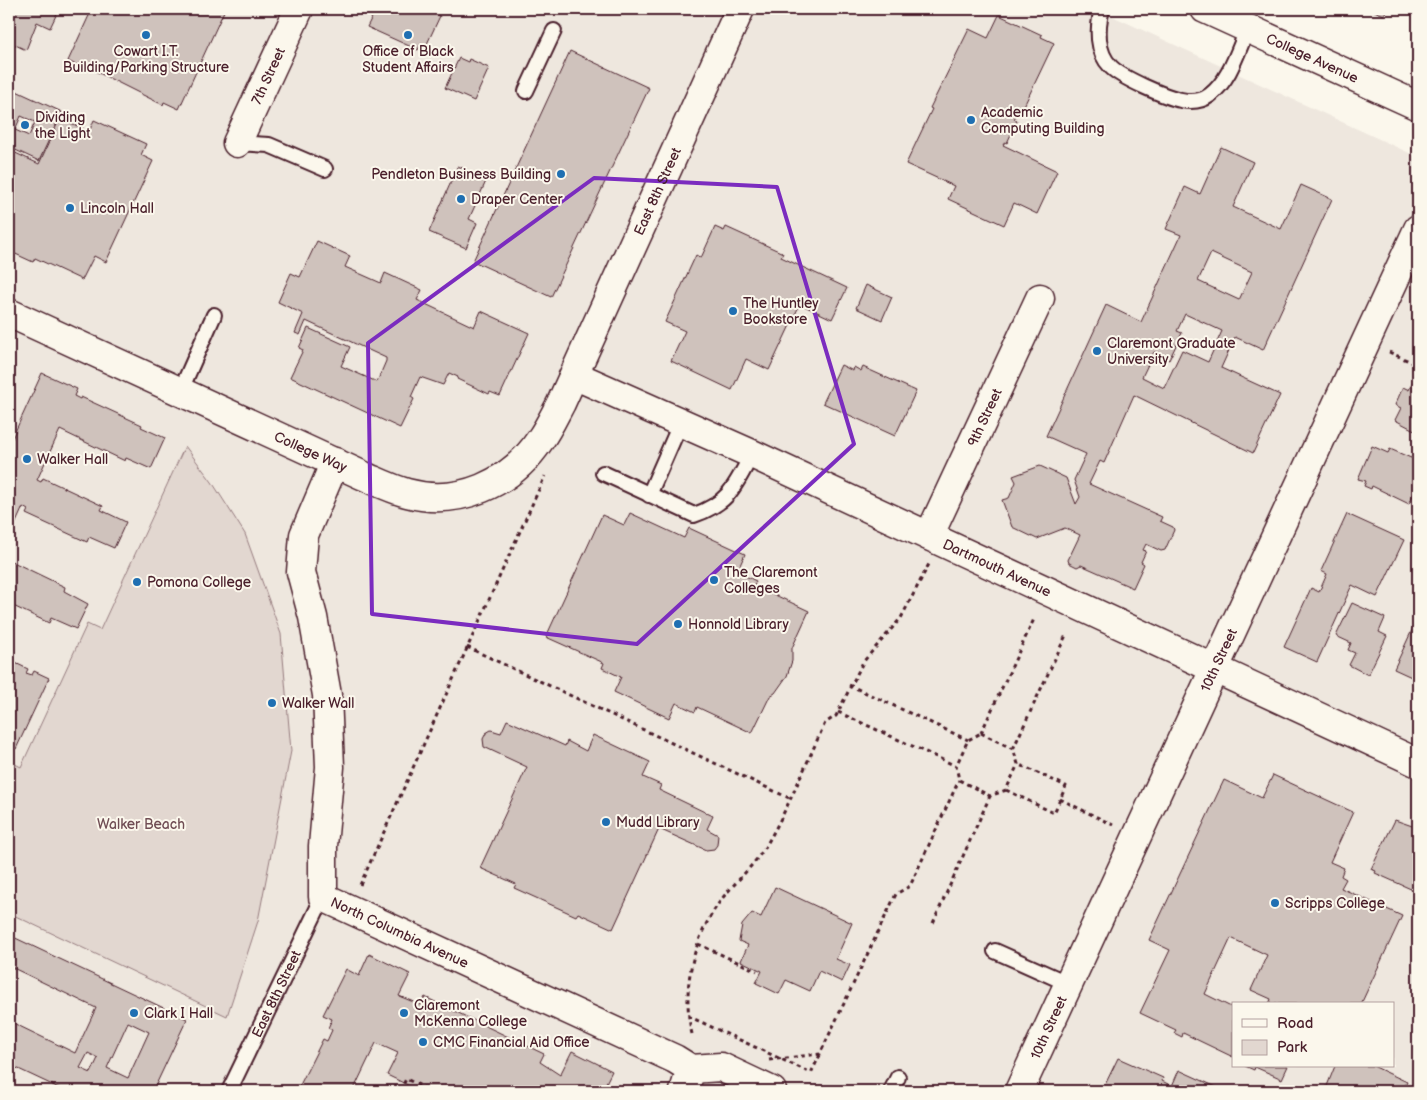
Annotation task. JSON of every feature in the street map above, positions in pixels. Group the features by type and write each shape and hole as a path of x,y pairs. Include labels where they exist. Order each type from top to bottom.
{"street":[{"name":"7th Street","path":"237,143 299,9"},
{"name":"East 8th Street","path":"574,375 740,9"},
{"name":"College Avenue","path":"1205,9 1418,106"},
{"name":"10th Street","path":"1019,1091 1213,667 1418,229"},
{"name":"9th Street","path":"934,539 1040,298"},
{"name":"College Way","path":"9,313 180,392 407,493 440,497 475,493 508,476 540,442 574,375"},
{"name":"Dartmouth Avenue","path":"574,375 752,454 1418,763"},
{"name":"North Columbia Avenue","path":"335,462 304,535 301,572 313,617 327,695 330,767 323,846 323,897 675,1059 688,1080 721,1067 772,1091"}],"lane":[{"path":"1102,9 1097,31 1102,53 1112,67 1134,80 1181,100 1198,100 1209,96 1222,84 1248,28"},
{"path":"526,91 554,31"},
{"path":"237,143 269,145 325,169"},
{"path":"180,392 214,315"},
{"path":"649,494 681,422"},
{"path":"603,473 694,515 715,508 736,485 752,454"},
{"name":"East 8th Street","path":"229,1091 323,897"},
{"path":"995,951 1069,984"},
{"path":"891,1091 898,1077"}],"path":[{"path":"360,885 547,472"},
{"path":"692,1034 688,1016 689,977 698,944 708,920 722,899 756,862 825,724 838,712 849,685 863,662 901,618 934,539"},
{"path":"688,1016 811,1073 896,894 910,886 959,780 956,766 968,740 981,733 1035,617"},
{"path":"933,923 990,796 1006,790 1018,764 1013,749 1067,633"},
{"path":"467,647 789,798"},
{"path":"849,685 968,740"},
{"path":"838,712 956,766"},
{"path":"981,733 1013,749"},
{"path":"1006,790 1054,813 1066,786 1018,764"},
{"path":"959,780 990,796"},
{"path":"1060,799 1114,826"},
{"path":"698,944 757,971"},
{"path":"763,1065 766,1060 820,1054"},
{"path":"400,1091 406,1079 432,1091"}],"highlighted area":[{"path":"594,178 777,187 854,444 637,644 372,614 368,343"}],"shaded area":[{"name":"The Claremont Colleges","path":"9,9 1097,9 1418,157 1418,1091 9,1091"}],"green space":[{"name":"Walker Beach","path":"185,446 212,482 245,534 281,634 291,751 258,921 227,1016 9,913 9,761 21,767 87,624 100,630"}],"building":[{"path":"9,9 59,9 50,28 37,22 26,50 9,42"},
{"name":"Cowart I.T. Building/Parking Structure","path":"92,9 225,9 179,109 164,102 163,105 83,65 82,68 68,61"},
{"name":"Office of Black Student Affairs","path":"376,9 424,9 440,16 426,46 421,44 418,50 367,27"},
{"path":"1369,9 1387,9 1384,15"},
{"path":"1418,9 1418,19 1414,16"},
{"name":"Academic Computing Building","path":"999,15 1042,35 1041,37 1054,43 1023,108 1020,107 1014,119 1017,121 1007,143 1005,142 1003,145 1057,171 1037,214 1014,203 1004,225 948,199 954,186 906,164 932,109 930,108 969,29 988,38"},
{"name":"Pendleton Business Building","path":"570,51 649,88 551,297 473,261"},
{"path":"459,58 468,62 469,59 489,68 474,101 445,88"},
{"path":"12,89 62,112 39,161 9,147 9,96","holes":["21,116 35,122 29,136 15,130"]},
{"name":"Lincoln Hall","path":"60,118 84,129 83,132 88,134 94,120 146,144 141,155 153,161 106,262 94,256 82,280 35,258 33,262 9,251 9,150 39,164"},
{"path":"1221,147 1253,162 1233,207 1281,229 1301,185 1332,199 1263,350 1235,337 1221,368 1280,395 1253,453 1134,395 1104,463 1100,461 1089,484 1162,517 1160,521 1173,527 1174,530 1165,550 1161,551 1146,544 1143,550 1146,551 1141,562 1144,564 1133,588 1081,565 1077,567 1069,563 1068,560 1080,535 1065,528 1037,539 1012,527 1002,500 1009,498 1016,482 1013,476 1040,466 1066,478 1076,504 1080,497 1074,480 1086,454 1046,436 1106,305 1141,322 1181,235 1166,229 1185,187 1200,194","holes":["1211,253 1252,272 1239,300 1198,281","1185,314 1222,331 1208,362 1182,350 1164,388 1142,377 1154,352 1169,360 1182,333 1177,331"]},
{"name":"Draper Center","path":"458,166 487,179 469,219 477,223 466,248 429,232"},
{"name":"The Huntley Bookstore","path":"715,227 724,231 726,227 783,253 781,257 847,288 832,319 800,304 769,370 746,359 732,390 671,361 685,331 665,322 696,255 701,258"},
{"path":"317,241 350,256 345,267 381,283 385,273 422,290 417,300 474,327 481,311 529,333 500,396 490,392 489,394 457,379 458,377 449,373 443,385 420,377 411,397 414,399 400,428 290,377 303,350 299,348 308,328 350,347 341,366 377,382 386,361 386,358 306,321 300,335 295,333 303,314 278,302 291,273 300,277"},
{"path":"866,285 892,297 882,320 856,308"},
{"path":"841,365 853,371 854,367 861,371 863,367 916,391 895,436 823,403"},
{"name":"Walker Hall","path":"42,373 77,389 74,396 80,399 81,397 142,425 141,427 165,438 151,469 126,458 125,461 60,430 37,480 41,482 43,478 103,506 101,510 126,522 114,548 89,537 87,542 26,514 28,510 23,507 9,538 9,445"},
{"path":"1415,377 1418,379 1418,432 1395,420 1401,408 1395,405 1403,387 1409,390"},
{"path":"1372,446 1388,453 1390,449 1411,458 1418,454 1418,493 1415,491 1409,504 1372,486 1371,489 1364,486 1366,481 1358,479"},
{"path":"1418,503 1418,515 1414,513"},
{"name":"Honnold Library","path":"630,513 684,538 689,528 745,554 737,572 756,581 754,585 809,611 792,648 792,661 787,676 775,693 770,696 752,733 697,707 695,712 676,703 669,718 614,692 621,677 602,668 604,663 546,637 602,515 624,525"},
{"path":"1347,514 1404,540 1377,597 1352,585 1317,662 1284,647 1311,588 1319,592 1327,574 1321,571"},
{"path":"9,560 65,587 64,591 88,604 76,629 51,618 49,623 9,604"},
{"path":"1352,603 1385,618 1379,632 1387,636 1368,675 1349,665 1355,653 1348,650 1351,643 1336,636"},
{"path":"1418,617 1418,680 1394,669"},
{"path":"9,660 28,669 26,673 32,675 34,671 49,678 16,749 9,746"},
{"name":"Mudd Library","path":"507,720 565,746 567,741 586,751 593,735 650,762 643,777 661,785 659,790 713,816 707,829 718,835 717,845 714,849 706,850 659,829 613,929 578,913 576,916 514,888 516,884 480,868 527,767 484,747 483,739 486,733 491,730 501,733"},
{"path":"1273,775 1353,812 1330,862 1344,868 1341,876 1346,879 1341,888 1402,916 1362,1002 1270,1002 1271,999 1251,990 1267,955 1231,938 1205,994 1232,1008 1232,1057 1183,1033 1182,1037 1174,1033 1176,1030 1140,1013 1170,950 1149,940 1224,780 1262,798"},
{"path":"1395,820 1418,828 1418,879 1413,890 1375,873 1376,871 1371,869"},
{"path":"775,887 852,923 836,959 850,965 842,982 819,971 810,991 786,980 779,994 756,983 762,971 741,961 748,945 739,941 742,925 752,913 761,917"},
{"name":"Clark I Hall","path":"9,935 187,1019 153,1091 60,1091 61,1089 10,1065 9,1068 9,1021 75,1053 96,1008 9,966","holes":["128,1022 149,1032 128,1078 107,1068","88,1053 98,1058 91,1073 80,1068"]},
{"name":"Claremont McKenna College","path":"369,954 410,974 399,996 421,1005 425,997 544,1054 540,1062 560,1075 572,1051 612,1071 602,1091 420,1091 387,1075 398,1053 376,1043 353,1091 297,1091 323,1039 327,1041 332,1030 328,1028 332,1019 323,1015 346,969 359,976"},
{"path":"1118,1058 1163,1078 1162,1081 1172,1086 1179,1070 1225,1091 1102,1091"},
{"path":"1257,1068 1287,1068 1282,1079"},
{"path":"1334,1068 1377,1068 1407,1082 1403,1091 1325,1091"}],"place":[{"name":"Cowart I.T. Building/Parking Structure","path":"146,35"},
{"name":"Office of Black Student Affairs","path":"408,35"},
{"name":"Academic Computing Building","path":"971,120"},
{"name":"Dividing the Light","path":"25,125"},
{"name":"Pendleton Business Building","path":"561,174"},
{"name":"Draper Center","path":"461,199"},
{"name":"Lincoln Hall","path":"70,208"},
{"name":"The Huntley Bookstore","path":"733,311"},
{"name":"Claremont Graduate University","path":"1097,351"},
{"name":"Walker Hall","path":"27,459"},
{"name":"The Claremont Colleges","path":"714,580"},
{"name":"Pomona College","path":"137,582"},
{"name":"Honnold Library","path":"678,624"},
{"name":"Walker Wall","path":"272,703"},
{"name":"Mudd Library","path":"606,822"},
{"name":"Scripps College","path":"1275,903"},
{"name":"Clark I Hall","path":"134,1013"},
{"name":"Claremont McKenna College","path":"404,1013"},
{"name":"CMC Financial Aid Office","path":"423,1042"}]}
